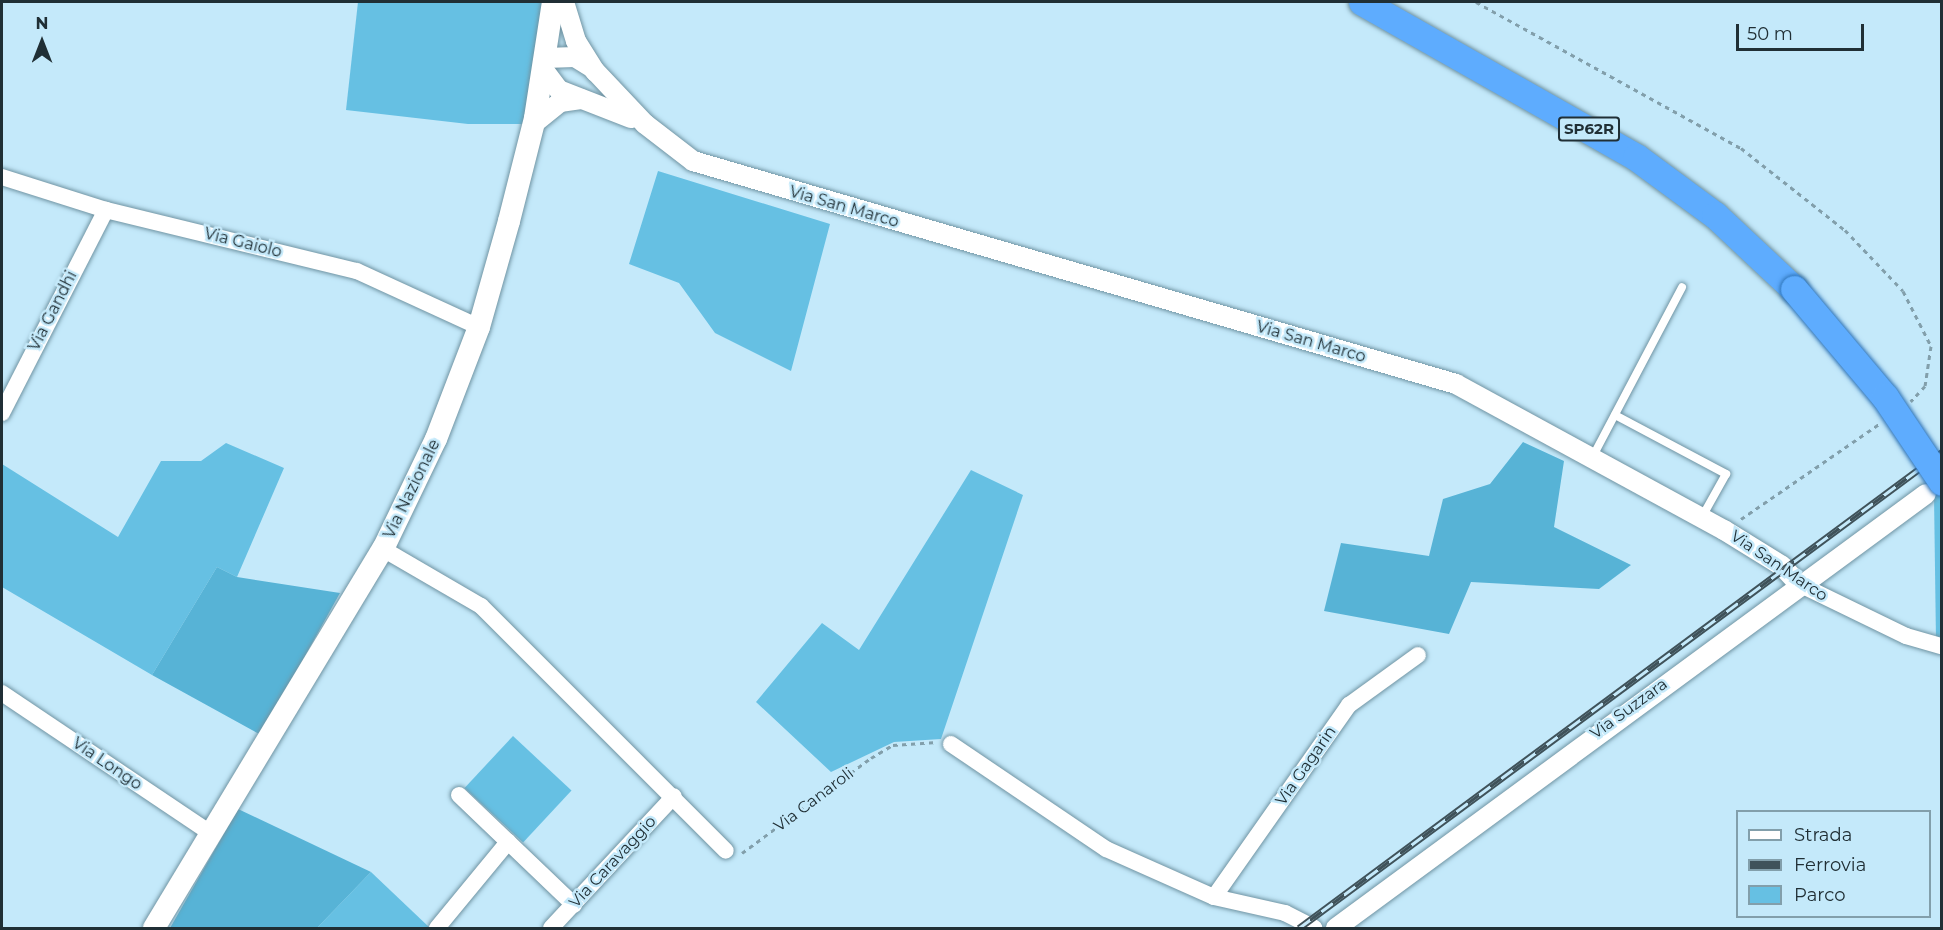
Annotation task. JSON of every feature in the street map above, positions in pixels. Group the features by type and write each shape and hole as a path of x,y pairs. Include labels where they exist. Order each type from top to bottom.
{"highway":[{"name":"SP62R","path":"1362,2 1636,157 1715,215 1794,289 1885,397 1934,488"}],"main road":[{"name":"Via Nazionale","path":"154,928 213,835 383,549 436,439 479,327 533,124 554,2"}],"street":[{"name":"Via San Marco","path":"564,2 576,41 595,71 645,124 693,161 730,174 1456,384 1702,518 1782,566 1799,584 1906,636 1941,646"},
{"name":"Via San Marco","path":"595,71 574,57 544,64 559,90 587,99 645,124"},
{"path":"533,124 560,102 587,99"},
{"name":"Via Gaiolo","path":"2,177 106,210 357,271 479,327"},
{"name":"Via Gandhi","path":"2,409 106,210"},
{"name":"Via Suzzara","path":"1336,928 1799,584 1934,488"},
{"path":"383,549 481,606 674,796 726,851"},
{"name":"Via Gagarin","path":"1214,897 1349,705 1418,655"},
{"name":"Via Longo","path":"2,693 213,835"},
{"path":"951,744 1106,849 1214,897 1285,913 1314,928"},
{"path":"459,795 573,904"},
{"name":"Via Caravaggio","path":"551,928 674,796"},
{"path":"436,928 508,842"}],"lane":[{"path":"1592,458 1682,286"},
{"path":"1614,415 1726,474 1702,518"}],"path":[{"name":"Via Canaroli","path":"726,851 746,853 848,772 893,746 951,744"}],"green space":[{"path":"358,2 550,2 530,124 468,124 346,110"},
{"path":"658,171 830,224 791,371 715,333 679,283 629,264"},
{"path":"226,443 284,468 237,577 217,567 152,675 2,587 2,464 118,537 161,461 201,461"},
{"path":"971,470 1023,495 941,739 894,742 831,772 756,702 822,623 859,650"},
{"path":"1941,490 1941,643 1936,641 1934,495"},
{"path":"513,736 572,791 523,842 465,788"},
{"path":"371,872 430,928 317,928"}],"shaded area":[{"path":"1523,442 1564,461 1554,527 1631,565 1599,589 1471,582 1449,634 1324,611 1341,543 1429,556 1443,499 1490,484"},
{"path":"217,567 237,577 340,593 261,735 152,675"},
{"path":"238,809 371,872 317,928 170,928"}],"railway":[{"path":"1299,928 1942,452"}]}
